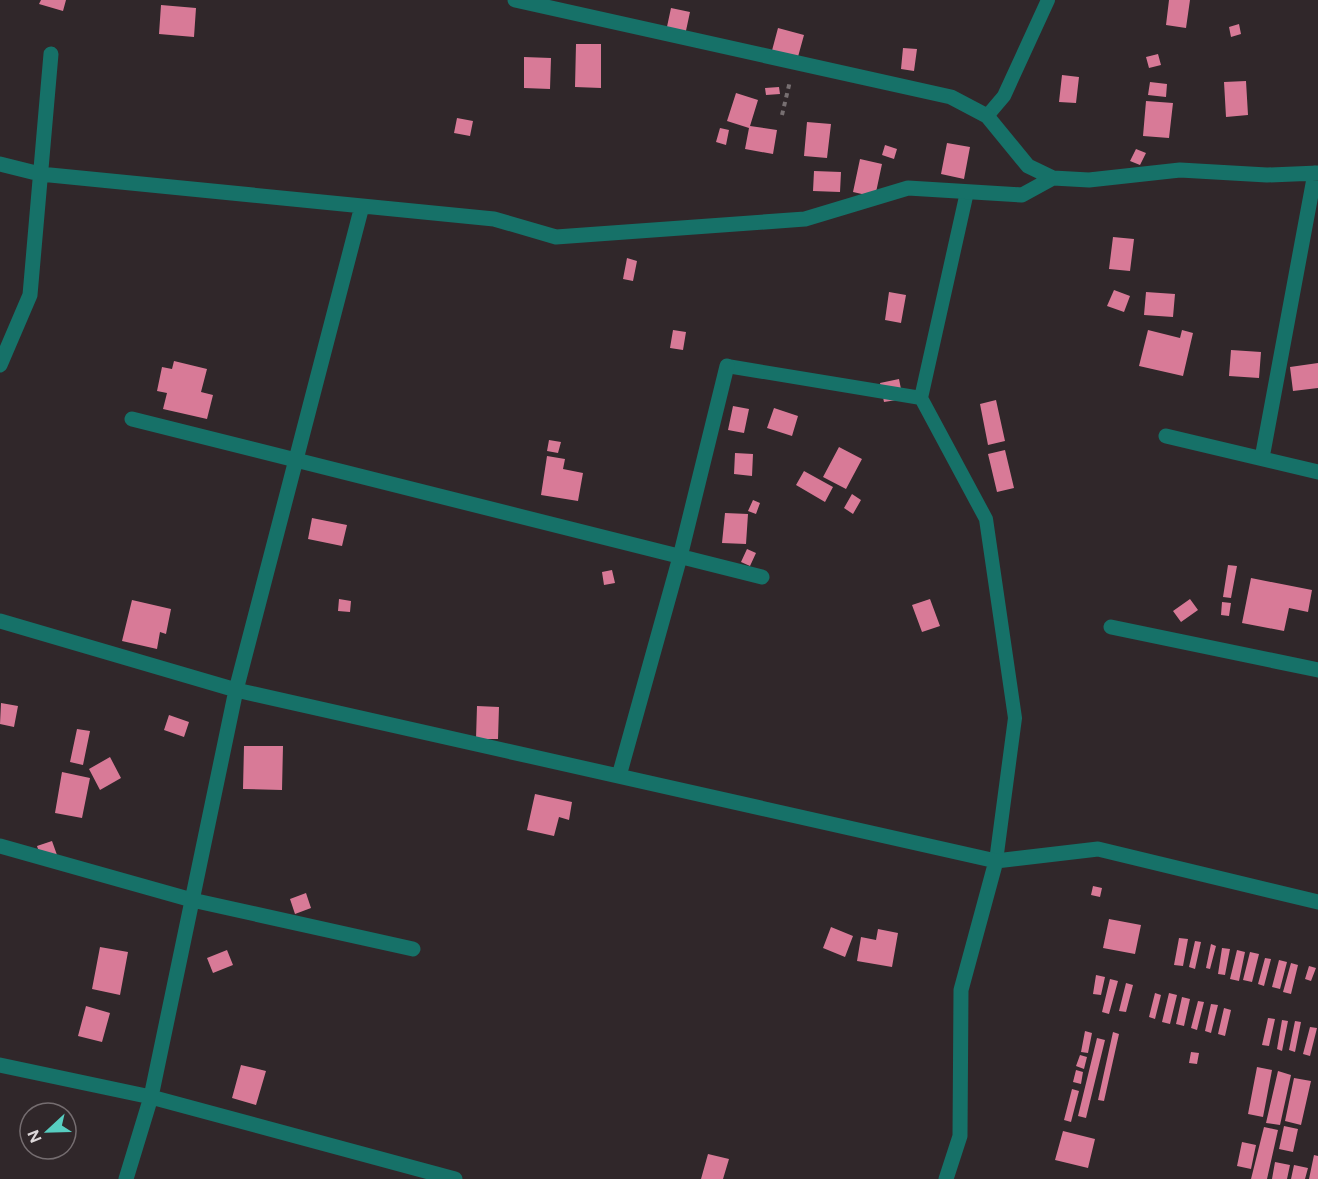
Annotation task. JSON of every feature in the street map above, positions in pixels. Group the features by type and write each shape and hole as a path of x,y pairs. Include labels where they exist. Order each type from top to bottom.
{"street":[{"path":"515,0 951,97 987,116 1028,166 1053,178 1089,180 1180,170 1267,175 1316,173 1262,458"},
{"path":"0,365 30,295 51,54"},
{"path":"0,164 40,174 494,219 556,237 805,219 908,188 1022,195 1053,178"},
{"path":"126,1179 151,1097 236,690 362,206"},
{"path":"619,776 680,557 727,366"},
{"path":"132,419 762,577"},
{"path":"1166,436 1318,472"},
{"path":"0,621 236,690 996,861 1098,849 1318,902"},
{"path":"1111,627 1318,670"},
{"path":"0,846 192,900 413,949"},
{"path":"946,1179 960,1136 961,990 996,861"},
{"path":"0,1065 151,1097 455,1179"}],"lane":[{"path":"987,116 1004,96 1048,0"},
{"path":"967,192 921,398 986,519 1015,718 996,861"},
{"path":"727,366 921,398"}],"path":[{"path":"782,115 791,80"}],"building":[{"path":"41,0 66,0 63,11 39,4"},
{"path":"1169,0 1190,0 1186,28 1166,25"},
{"path":"161,5 196,8 194,37 159,34"},
{"path":"671,8 690,12 684,40 665,36"},
{"path":"1239,24 1241,34 1231,37 1229,27"},
{"path":"778,28 804,35 796,64 770,58"},
{"path":"576,44 601,44 601,88 575,87"},
{"path":"903,48 917,49 914,71 901,69"},
{"path":"1158,54 1161,65 1149,68 1146,57"},
{"path":"524,57 551,58 550,89 524,88"},
{"path":"1062,75 1079,77 1076,103 1059,102"},
{"path":"1246,81 1248,115 1226,117 1224,82"},
{"path":"1150,82 1167,84 1166,97 1148,95"},
{"path":"779,87 780,94 766,95 765,88"},
{"path":"736,93 758,100 750,126 777,130 773,154 745,149 749,128 727,121"},
{"path":"1146,101 1173,103 1169,138 1143,136"},
{"path":"457,118 473,121 470,136 454,133"},
{"path":"807,122 831,124 827,158 804,156"},
{"path":"720,128 729,130 726,145 716,142"},
{"path":"947,143 970,147 964,179 941,174"},
{"path":"885,145 897,149 894,159 882,155"},
{"path":"1136,149 1146,153 1140,165 1130,161"},
{"path":"860,159 882,164 875,197 853,192"},
{"path":"814,171 841,172 840,192 813,191"},
{"path":"1113,237 1134,239 1130,271 1109,269"},
{"path":"627,258 637,261 633,281 623,279"},
{"path":"1114,290 1130,296 1124,312 1107,306"},
{"path":"889,292 906,295 901,323 885,320"},
{"path":"1146,292 1175,294 1173,317 1144,315"},
{"path":"673,330 686,332 683,350 670,348"},
{"path":"1148,330 1180,338 1182,330 1193,333 1183,376 1139,366"},
{"path":"1231,350 1261,352 1259,378 1229,376"},
{"path":"174,361 207,369 201,392 213,395 207,419 163,409 167,393 157,391 162,367 172,369"},
{"path":"1318,363 1318,388 1293,391 1290,367"},
{"path":"899,379 903,399 884,402 880,383"},
{"path":"996,400 1005,441 988,445 980,404"},
{"path":"733,406 749,409 744,433 728,430"},
{"path":"774,408 798,416 792,436 767,428"},
{"path":"549,440 561,442 558,453 547,451"},
{"path":"839,447 862,459 846,489 823,477"},
{"path":"1005,450 1014,488 997,492 988,454"},
{"path":"735,453 753,454 752,476 734,474"},
{"path":"547,456 565,459 563,469 583,473 578,501 541,495"},
{"path":"804,471 833,487 825,502 796,485"},
{"path":"852,494 861,500 853,514 844,508"},
{"path":"753,500 760,503 756,514 748,511"},
{"path":"725,513 748,514 746,544 722,543"},
{"path":"312,518 347,525 342,546 308,539"},
{"path":"747,549 756,553 750,566 741,562"},
{"path":"1228,565 1237,566 1231,598 1223,597"},
{"path":"612,570 615,583 604,585 602,572"},
{"path":"1251,578 1312,590 1308,612 1289,608 1284,631 1242,623"},
{"path":"339,599 351,601 350,612 338,611"},
{"path":"930,599 940,626 922,632 912,605"},
{"path":"1190,599 1198,610 1181,622 1173,611"},
{"path":"132,600 171,609 166,634 160,632 157,649 122,641"},
{"path":"1222,602 1231,603 1229,616 1221,615"},
{"path":"1,703 18,706 14,727 0,724"},
{"path":"477,706 499,707 498,739 476,739"},
{"path":"169,715 189,722 184,737 164,730"},
{"path":"77,729 90,731 83,765 70,762"},
{"path":"244,746 283,746 282,790 243,789"},
{"path":"110,757 121,778 100,790 89,769"},
{"path":"62,772 90,778 82,818 55,813"},
{"path":"535,794 572,802 569,820 559,817 554,836 527,830"},
{"path":"52,841 57,855 42,861 37,846"},
{"path":"1093,886 1102,888 1100,897 1091,895"},
{"path":"306,893 311,908 295,914 290,899"},
{"path":"1109,919 1141,925 1135,954 1103,948"},
{"path":"831,927 853,936 845,957 823,948"},
{"path":"878,929 898,933 892,967 857,961 861,937 876,940"},
{"path":"1179,938 1188,939 1183,966 1174,965"},
{"path":"1195,941 1201,942 1195,969 1189,967"},
{"path":"1211,944 1216,946 1210,969 1206,968"},
{"path":"100,947 128,952 120,995 92,989"},
{"path":"1222,948 1230,949 1225,975 1218,974"},
{"path":"227,950 233,965 213,973 207,958"},
{"path":"1237,950 1245,952 1239,981 1230,979"},
{"path":"1250,952 1259,954 1252,982 1243,980"},
{"path":"1265,958 1271,959 1264,986 1258,984"},
{"path":"1279,960 1287,962 1280,989 1272,987"},
{"path":"1291,963 1298,965 1291,994 1283,992"},
{"path":"1309,966 1316,968 1311,981 1305,979"},
{"path":"1096,975 1105,977 1101,995 1093,994"},
{"path":"1110,979 1118,981 1109,1014 1102,1012"},
{"path":"1126,983 1133,985 1126,1012 1119,1011"},
{"path":"1155,993 1161,995 1155,1019 1149,1017"},
{"path":"1169,993 1177,995 1170,1024 1162,1022"},
{"path":"1182,997 1190,999 1184,1026 1176,1024"},
{"path":"1198,1001 1204,1002 1197,1030 1191,1028"},
{"path":"1211,1004 1218,1005 1211,1033 1205,1031"},
{"path":"86,1006 110,1013 102,1042 78,1036"},
{"path":"1224,1008 1231,1010 1225,1036 1218,1034"},
{"path":"1268,1018 1275,1019 1269,1046 1262,1045"},
{"path":"1282,1020 1288,1021 1282,1051 1277,1049"},
{"path":"1295,1021 1301,1022 1295,1052 1289,1050"},
{"path":"1310,1027 1317,1028 1310,1056 1303,1054"},
{"path":"1085,1031 1092,1033 1088,1053 1081,1052"},
{"path":"1113,1032 1119,1034 1104,1101 1098,1100"},
{"path":"1097,1038 1105,1040 1086,1118 1078,1116"},
{"path":"1191,1052 1199,1053 1197,1064 1189,1063"},
{"path":"1080,1055 1087,1057 1084,1069 1076,1066"},
{"path":"241,1065 266,1071 256,1105 232,1098"},
{"path":"1257,1067 1272,1070 1263,1117 1248,1114"},
{"path":"1076,1070 1083,1072 1081,1084 1073,1082"},
{"path":"1278,1071 1291,1075 1280,1125 1266,1123"},
{"path":"1294,1078 1311,1081 1301,1125 1285,1121"},
{"path":"1072,1089 1079,1091 1071,1122 1064,1120"},
{"path":"1284,1126 1298,1129 1293,1152 1279,1149"},
{"path":"1264,1127 1278,1130 1267,1179 1251,1179"},
{"path":"1063,1131 1095,1139 1088,1168 1055,1160"},
{"path":"1242,1142 1256,1145 1251,1169 1237,1166"},
{"path":"708,1154 729,1159 723,1179 701,1179"},
{"path":"1314,1155 1318,1156 1318,1179 1309,1179"},
{"path":"1275,1162 1290,1165 1287,1179 1272,1179"},
{"path":"1294,1165 1308,1168 1305,1179 1291,1179"}]}
